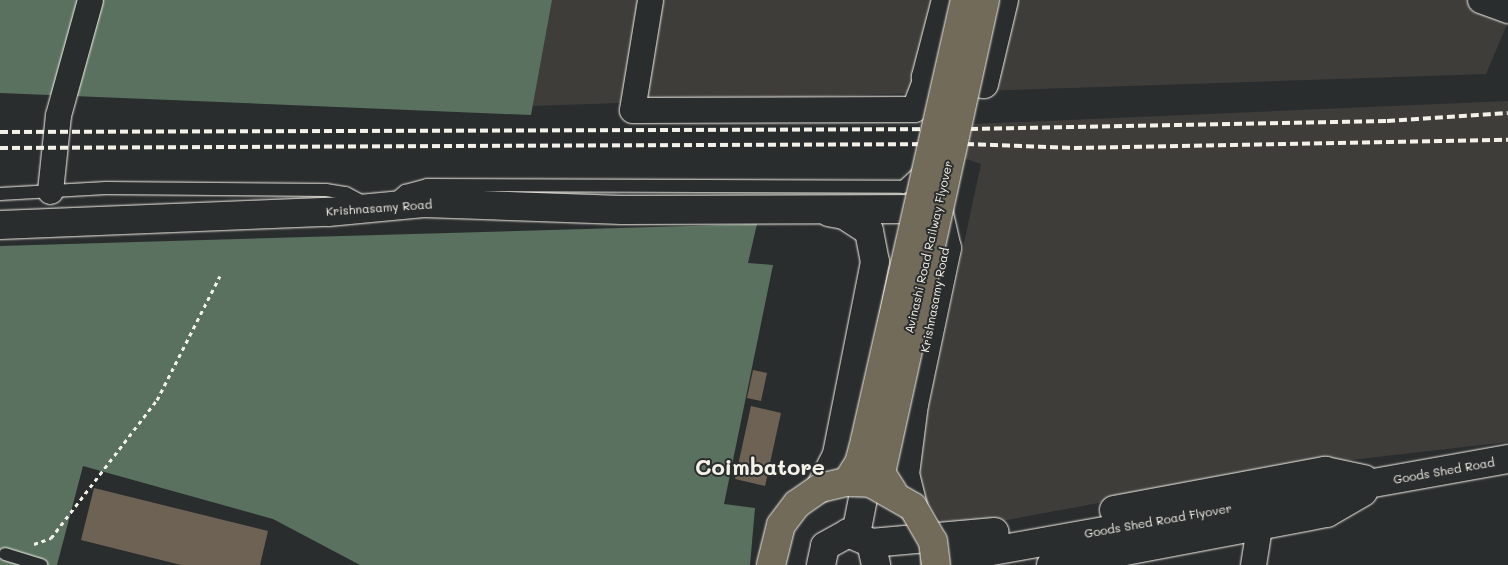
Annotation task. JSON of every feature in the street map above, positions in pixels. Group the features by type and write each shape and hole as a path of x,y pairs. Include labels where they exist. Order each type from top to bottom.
{"highway":[{"name":"Avinashi Road Railway Flyover","path":"856,485 859,463 965,0"},
{"name":"Avinashi Road Railway Flyover","path":"936,563 928,529 881,473 985,0"},
{"path":"771,565 781,525 798,504 820,488 871,483 903,499"}],"main road":[{"path":"946,0 926,78 984,84 1004,0"},
{"name":"Krishnasamy Road","path":"0,225 379,208 424,203 622,210 927,209 939,214 947,248 914,404 903,499"},
{"name":"Krishnasamy Road","path":"818,209 844,215 868,231 875,262 837,454 820,488"},
{"name":"Goods Shed Road","path":"1380,482 1508,459"},
{"path":"821,565 831,540 868,547 967,537 1325,471 1380,482"},
{"path":"1051,565 1104,560 1327,513 1380,482"},
{"name":"Goods Shed Road Flyover","path":"936,563 1380,482"},
{"path":"856,485 868,547"}],"street":[{"path":"50,191 58,114 90,0"},
{"path":"650,0 632,110 914,109 926,78"},
{"path":"1480,0 1508,10"},
{"path":"1253,565 1259,526"}],"lane":[{"path":"0,194 50,191 326,190 346,193 379,208 405,191 427,185 903,187 937,155"},
{"path":"5,554 41,565"}],"path":[{"path":"5,554 51,538 157,400 220,276"}],"shaded area":[{"path":"459,0 1508,0 1508,22 1486,74 440,109"},
{"path":"1508,101 1508,442 1298,466 948,531 913,480 981,164 960,157 973,124"}],"green space":[{"path":"0,0 552,0 531,115 0,93"},
{"path":"757,224 748,263 773,265 724,504 755,508 750,565 360,565 273,519 83,466 57,565 0,565 0,246"}],"building":[{"path":"753,370 767,373 761,401 747,398"},
{"path":"751,406 781,413 765,486 735,479"},
{"path":"94,488 268,531 260,565 181,565 81,540"}],"railway":[{"path":"0,132 970,129 1387,121 1508,113"},
{"path":"0,148 966,144 1074,148 1508,140"}],"district":[{"name":"Coimbatore","path":"760,467"}]}
